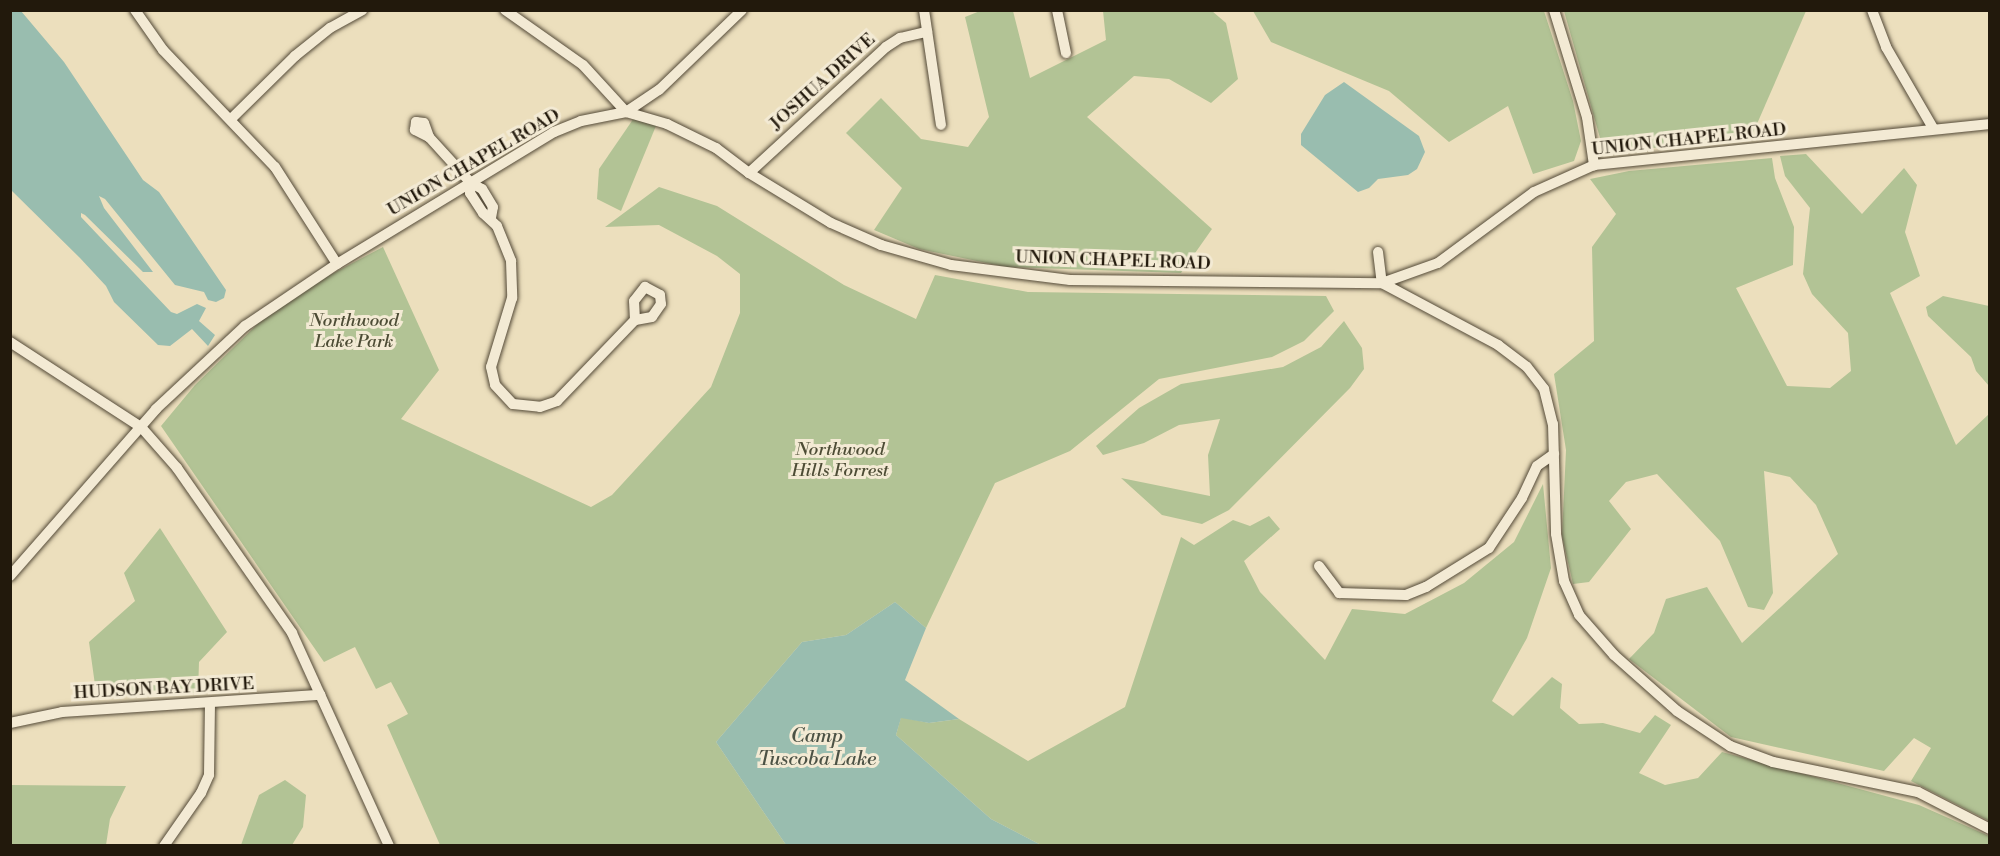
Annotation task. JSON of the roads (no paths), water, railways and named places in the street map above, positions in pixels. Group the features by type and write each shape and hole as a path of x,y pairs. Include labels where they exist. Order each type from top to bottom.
{"street":[{"path":"135,10 163,50 231,119 286,182 337,264"},
{"path":"231,119 308,45 362,10"},
{"path":"505,10 583,65 626,112 659,90 742,10"},
{"path":"924,10 941,126"},
{"path":"1057,10 1066,53"},
{"path":"1554,10 1587,117 1594,165"},
{"path":"1872,10 1886,47 1933,128"},
{"name":"JOSHUA DRIVE","path":"749,173 886,47 900,38 927,32"},
{"name":"UNION CHAPEL ROAD","path":"10,576 141,427 223,344 337,264 554,132 581,121 626,112 700,139 806,210 881,245 987,272 1070,280 1382,283 1438,263 1534,192 1594,165 1898,135 1933,128 1989,124"},
{"path":"429,137 471,183 482,189 493,207 491,218 509,251 513,279 508,316 494,350 492,376 500,392 513,404 540,407 557,401 604,357 635,320"},
{"path":"1378,252 1382,283 1410,301 1467,325 1527,367 1544,389 1550,406 1554,454 1557,553 1572,603 1595,636 1677,711 1714,738 1747,754 1918,792 1989,829"},
{"path":"10,342 141,427 177,468 277,610 301,650 389,846"},
{"path":"1319,566 1339,593 1406,595 1426,587 1490,548 1522,498 1537,466 1554,454"},
{"name":"HUDSON BAY DRIVE","path":"10,723 62,712 320,695"},
{"path":"164,846 209,775 210,704"}],"water":[{"path":"10,11 21,11 64,62 143,180 159,192 226,290 224,298 216,302 208,300 204,292 175,285 105,199 99,196 104,208 153,272 143,272 81,213 81,217 171,312 177,314 197,304 206,308 199,321 215,335 208,346 192,329 170,346 158,345 114,302 106,286 80,258 11,190"},
{"path":"1344,82 1419,136 1425,152 1417,169 1408,175 1378,179 1369,188 1358,192 1301,145 1301,134 1325,95"},
{"name":"Camp Tuscoba Lake","path":"895,602 926,628 905,680 959,719 929,723 901,718 896,735 991,819 1041,845 786,845 716,742 802,642 846,635"}],"park label":[{"name":"Northwood Lake Park","path":"354,332"},
{"name":"Northwood Hills Forrest","path":"840,461"}]}
